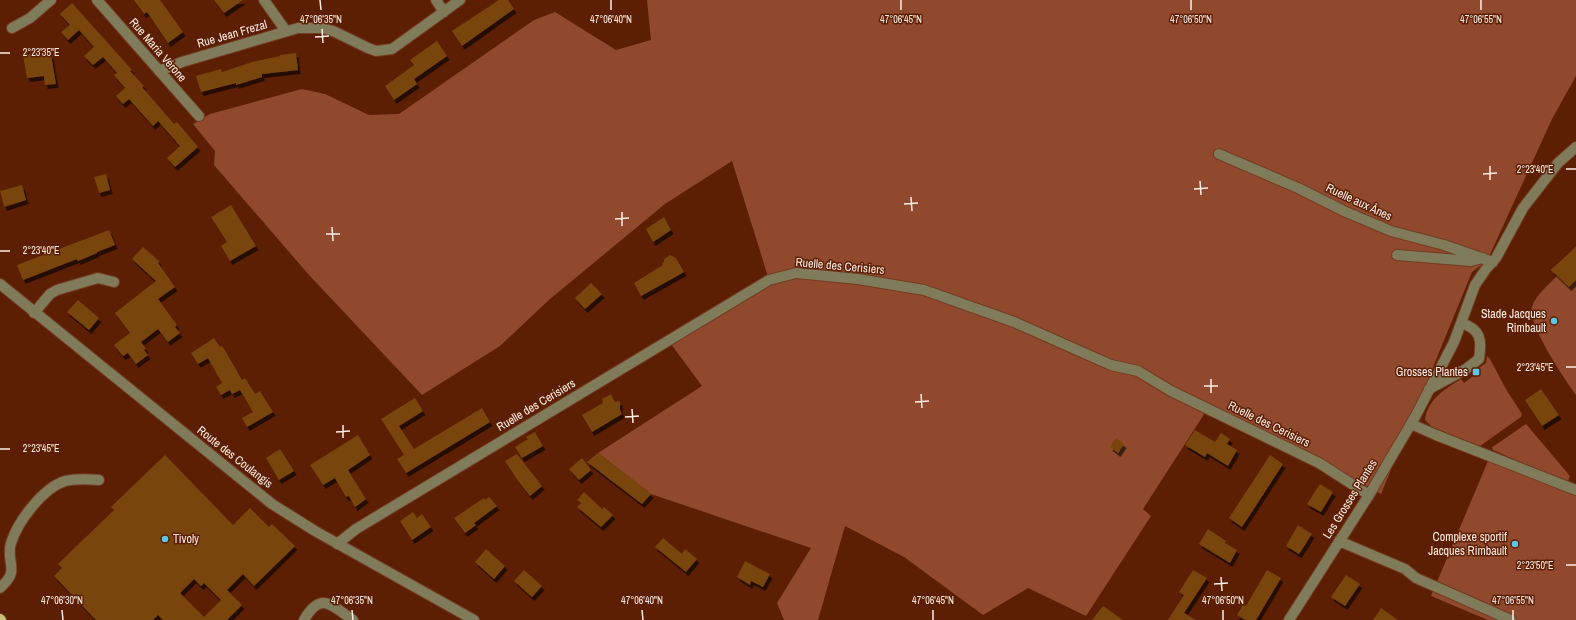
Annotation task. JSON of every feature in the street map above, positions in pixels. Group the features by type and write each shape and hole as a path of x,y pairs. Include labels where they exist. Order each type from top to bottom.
{"street":[{"path":"12,28 30,18 51,0"},
{"name":"Rue Maria Vérone","path":"97,0 199,116"},
{"path":"264,0 286,31"},
{"path":"436,0 444,12"},
{"name":"Rue Jean Frezal","path":"159,71 182,62 298,28 322,28 333,30 368,48 383,51 392,49 460,0"},
{"name":"Les Grosses Plantes","path":"1289,620 1369,495 1411,424 1454,342 1475,285 1488,260 1496,258 1523,208 1558,163 1576,147"},
{"name":"Ruelle aux Ânes","path":"1219,154 1298,188 1346,212 1391,231 1444,245 1488,260"},
{"path":"1397,255 1471,261 1488,260"},
{"name":"Ruelle des Cerisiers","path":"337,544 356,529 769,280 796,273 858,279 924,290 1014,322 1111,365 1138,371 1171,391 1319,464 1369,495"},
{"path":"34,313 50,294 57,290 98,278 114,282"},
{"name":"Route des Coulangis","path":"0,284 272,504 337,544 474,620"},
{"path":"1429,389 1466,369 1479,358 1481,345 1478,335 1470,326 1461,323"},
{"path":"1411,424 1576,490"},
{"path":"0,588 11,573 9,554 11,543 26,515 37,502 47,492 63,482 79,479 99,480"},
{"path":"1339,541 1405,569 1416,578 1511,620"},
{"path":"304,620 311,607 319,603 328,604 353,620"}],"shaded area":[{"path":"647,0 1576,0 1576,76 1552,119 1487,261 1472,272 1381,494 1281,440 1210,405 1143,509 1151,516 1086,616 1028,588 983,615 904,557 845,526 818,620 784,620 777,603 811,548 651,494 598,453 702,386 668,340 769,280 732,161 665,204 550,299 500,346 422,395 309,275 214,165 215,151 193,124 210,114 302,89 325,94 369,115 399,114 534,20 555,12 616,50 651,40"},
{"name":"Stade Jacques Rimbault","path":"1576,247 1576,395 1548,352 1535,326 1532,315 1532,307 1539,294 1557,276 1551,270"},
{"path":"1487,356 1522,414 1521,417 1480,446 1432,427 1425,420 1426,413 1433,401 1461,379 1464,383 1480,371 1479,368 1486,363"},
{"path":"1526,424 1570,476 1568,481 1566,482 1493,450 1492,447"},
{"name":"Complexe sportif Jacques Rimbault","path":"1491,454 1576,491 1576,620 1488,620 1431,596"}],"building":[{"path":"134,0 160,0 183,32 168,43 147,12 144,14"},
{"path":"214,0 243,0 224,13"},
{"path":"499,0 508,0 514,9 462,46 452,31"},
{"path":"72,3 132,70 130,71 144,86 142,87 174,124 177,122 198,147 175,167 167,158 180,146 158,121 153,126 129,99 123,104 116,96 125,88 114,75 117,73 103,57 93,65 84,56 94,47 79,30 68,40 61,32 70,25 60,14"},
{"path":"437,41 447,56 414,79 417,84 394,100 385,86 414,65 410,60"},
{"path":"39,53 40,57 51,55 56,84 45,85 44,76 27,78 23,55"},
{"path":"296,53 298,70 262,74 262,77 236,85 236,83 201,92 196,76 221,69 222,72 252,62 280,55"},
{"path":"106,174 110,190 99,193 94,177"},
{"path":"22,185 26,200 4,207 0,191"},
{"path":"231,205 256,246 230,261 221,246 227,242 211,217"},
{"path":"664,217 671,230 653,242 646,229"},
{"path":"109,230 115,245 78,261 77,259 23,280 17,265"},
{"path":"143,247 159,261 158,263 175,287 158,299 177,325 175,327 180,333 168,342 158,329 141,342 148,355 136,364 128,353 123,356 114,345 130,333 115,313 156,281 132,259"},
{"path":"1576,247 1576,280 1569,287 1551,270"},
{"path":"670,255 676,258 684,272 641,296 634,283 663,265 662,263 664,262 664,259"},
{"path":"591,283 602,294 585,309 575,298"},
{"path":"78,300 99,318 89,330 67,312"},
{"path":"214,338 220,347 222,346 226,352 242,380 245,378 255,394 260,391 273,412 247,427 242,418 253,412 240,390 232,394 230,390 221,395 216,387 222,383 208,358 198,364 191,353"},
{"path":"1541,389 1559,415 1542,426 1525,400"},
{"path":"611,394 615,402 620,401 620,410 622,414 592,432 582,415 603,403 602,399"},
{"path":"415,398 423,411 399,426 414,449 482,408 490,422 406,473 397,459 404,455 381,419"},
{"path":"1195,430 1215,442 1221,433 1230,439 1227,444 1237,450 1228,466 1207,453 1205,457 1185,445"},
{"path":"535,432 543,446 522,458 515,447 528,439 526,437"},
{"path":"358,435 370,455 348,470 366,499 355,507 349,496 346,497 335,478 323,485 310,465"},
{"path":"1116,438 1124,444 1118,453 1110,447"},
{"path":"280,449 294,471 279,480 266,458"},
{"path":"598,453 651,494 642,504 587,462"},
{"path":"517,454 542,486 530,496 505,461"},
{"name":"Tivoly","path":"165,455 233,525 250,508 269,527 272,524 295,546 254,586 243,574 227,590 242,605 227,620 163,620 158,615 153,620 96,620 54,576 62,568 58,564 114,510 111,507","holes":["194,579 201,586 204,583 221,600 204,617 180,593"]},
{"path":"1270,455 1283,464 1242,527 1229,518"},
{"path":"582,458 591,470 579,480 569,469"},
{"path":"1320,484 1333,492 1321,512 1307,504"},
{"path":"584,492 602,509 604,507 613,515 601,527 577,507 581,503 577,500"},
{"path":"489,497 497,506 474,523 476,525 465,533 454,518 484,498 485,500"},
{"path":"413,512 417,518 422,514 431,527 412,540 400,521"},
{"path":"1298,525 1312,534 1299,554 1286,546"},
{"path":"1208,529 1226,541 1225,543 1237,550 1230,563 1199,544"},
{"path":"663,538 682,554 685,549 697,559 686,572 655,547"},
{"path":"486,549 505,566 494,579 475,562"},
{"path":"745,561 770,574 763,587 751,581 750,585 737,577"},
{"path":"524,570 542,586 532,597 514,581"},
{"path":"1193,570 1207,578 1184,613 1196,620 1168,620 1184,595 1179,592"},
{"path":"1267,570 1281,578 1256,620 1245,620 1237,615 1243,605 1246,606"},
{"path":"1346,575 1360,584 1345,606 1331,597"},
{"path":"1103,606 1123,620 1092,620"},
{"path":"1381,608 1398,620 1373,620"}],"place":[{"name":"Stade Jacques Rimbault","path":"1554,321"},
{"name":"Grosses Plantes","path":"1476,372"},
{"name":"Tivoly","path":"165,539"},
{"name":"Complexe sportif Jacques Rimbault","path":"1515,544"}]}
